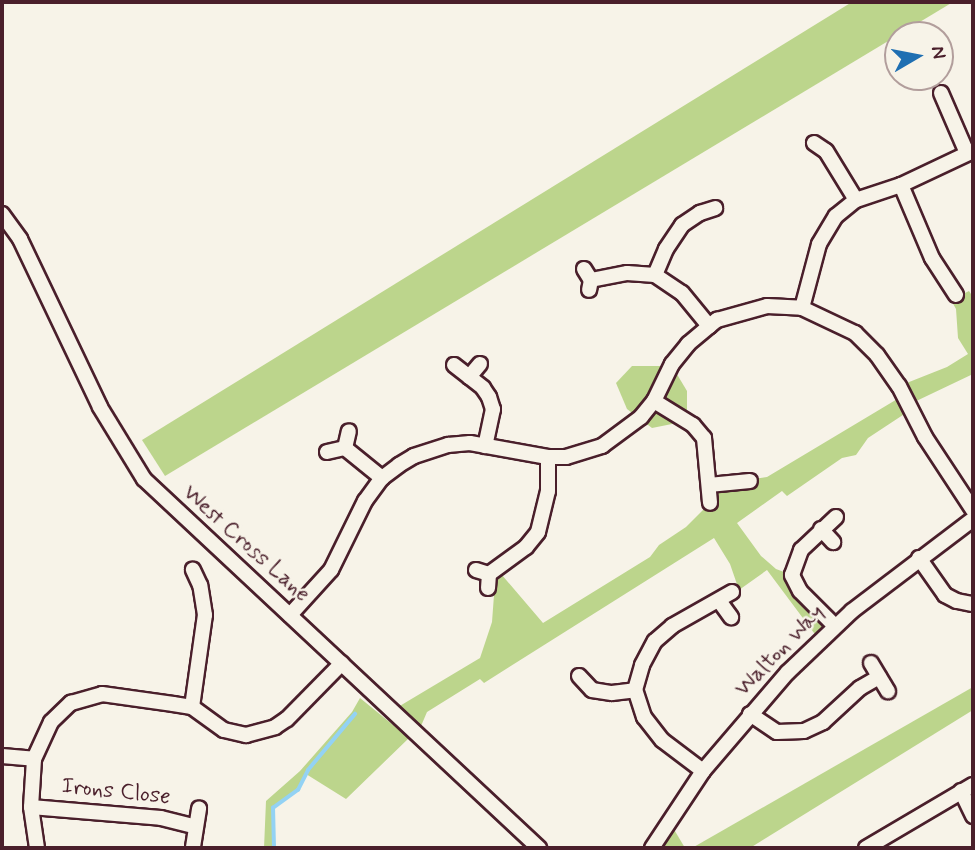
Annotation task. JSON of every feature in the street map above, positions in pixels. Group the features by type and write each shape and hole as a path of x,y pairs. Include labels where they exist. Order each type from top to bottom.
{"street":[{"path":"802,308 819,244 836,216 856,200 901,185 970,152 942,91"},
{"path":"825,145 856,200"},
{"path":"901,185 923,239 956,295"},
{"path":"655,275 666,249 682,225 700,213 718,207"},
{"name":"West Cross Lane","path":"2,214 20,239 100,407 144,480 539,848"},
{"path":"947,280 961,272"},
{"path":"588,280 627,273 655,275 682,293 709,327"},
{"path":"290,615 331,570 365,500 383,478 414,456 432,449 470,443 548,457 566,457 602,446 622,433 654,401 667,374 688,344 709,327 737,312 767,306 802,308 855,333 877,355 899,386 925,437 973,510"},
{"path":"469,377 480,364"},
{"path":"454,365 483,388 493,409 485,446"},
{"path":"654,401 687,421 704,438 710,503"},
{"path":"345,448 349,431"},
{"path":"345,448 383,478"},
{"path":"327,452 345,448"},
{"path":"484,577 526,547 538,532 548,491 548,457"},
{"path":"709,485 750,481"},
{"path":"835,517 801,550 792,575 800,591 835,626"},
{"name":"Walton Way","path":"652,848 703,771 750,714 835,626 919,558 973,519"},
{"path":"821,529 833,542"},
{"path":"919,558 945,594 957,601 973,604"},
{"path":"192,708 204,630 200,585 193,570"},
{"path":"200,585 214,579"},
{"path":"703,771 662,740 644,717 635,690 642,665 655,641 672,626 720,602 732,592"},
{"path":"720,602 731,617"},
{"path":"37,848 31,807 34,759 51,722 71,704 102,694 192,708 225,730 246,735 259,733 287,719 342,663"},
{"path":"871,663 888,691"},
{"path":"579,676 593,690 635,690"},
{"path":"750,714 777,732 804,731 822,722 860,688 879,677"},
{"path":"2,756 34,759"},
{"path":"866,848 967,788 973,816"},
{"name":"Irons Close","path":"31,807 161,818 196,827"},
{"name":"Irons Close","path":"193,846 199,808"}],"green space":[{"path":"852,2 953,2 921,21 884,21 884,44 165,476 142,440"},
{"path":"969,291 973,297 973,374 910,404 912,409 868,438 856,455 842,458 787,496 782,491 737,523 761,556 776,569 792,575 835,626 820,641 767,570 739,590 730,564 714,538 484,683 480,679 427,712 418,733 393,710 480,658 492,622 496,568 543,623 650,557 659,545 686,527 710,503 709,485 767,477 904,395 899,386 947,367 968,354 958,338 956,309 951,300"},
{"path":"632,366 664,366 675,371 687,391 687,421 652,428 627,409 616,383"},
{"path":"973,687 973,710 750,848 692,848"},
{"path":"360,698 409,738 346,799 306,774 298,790 273,808 274,848 264,848 266,801 300,771 352,712"},
{"path":"669,821 685,848 652,848"}],"waterway":[{"path":"274,848 273,808 298,790 308,770 355,714"}]}
